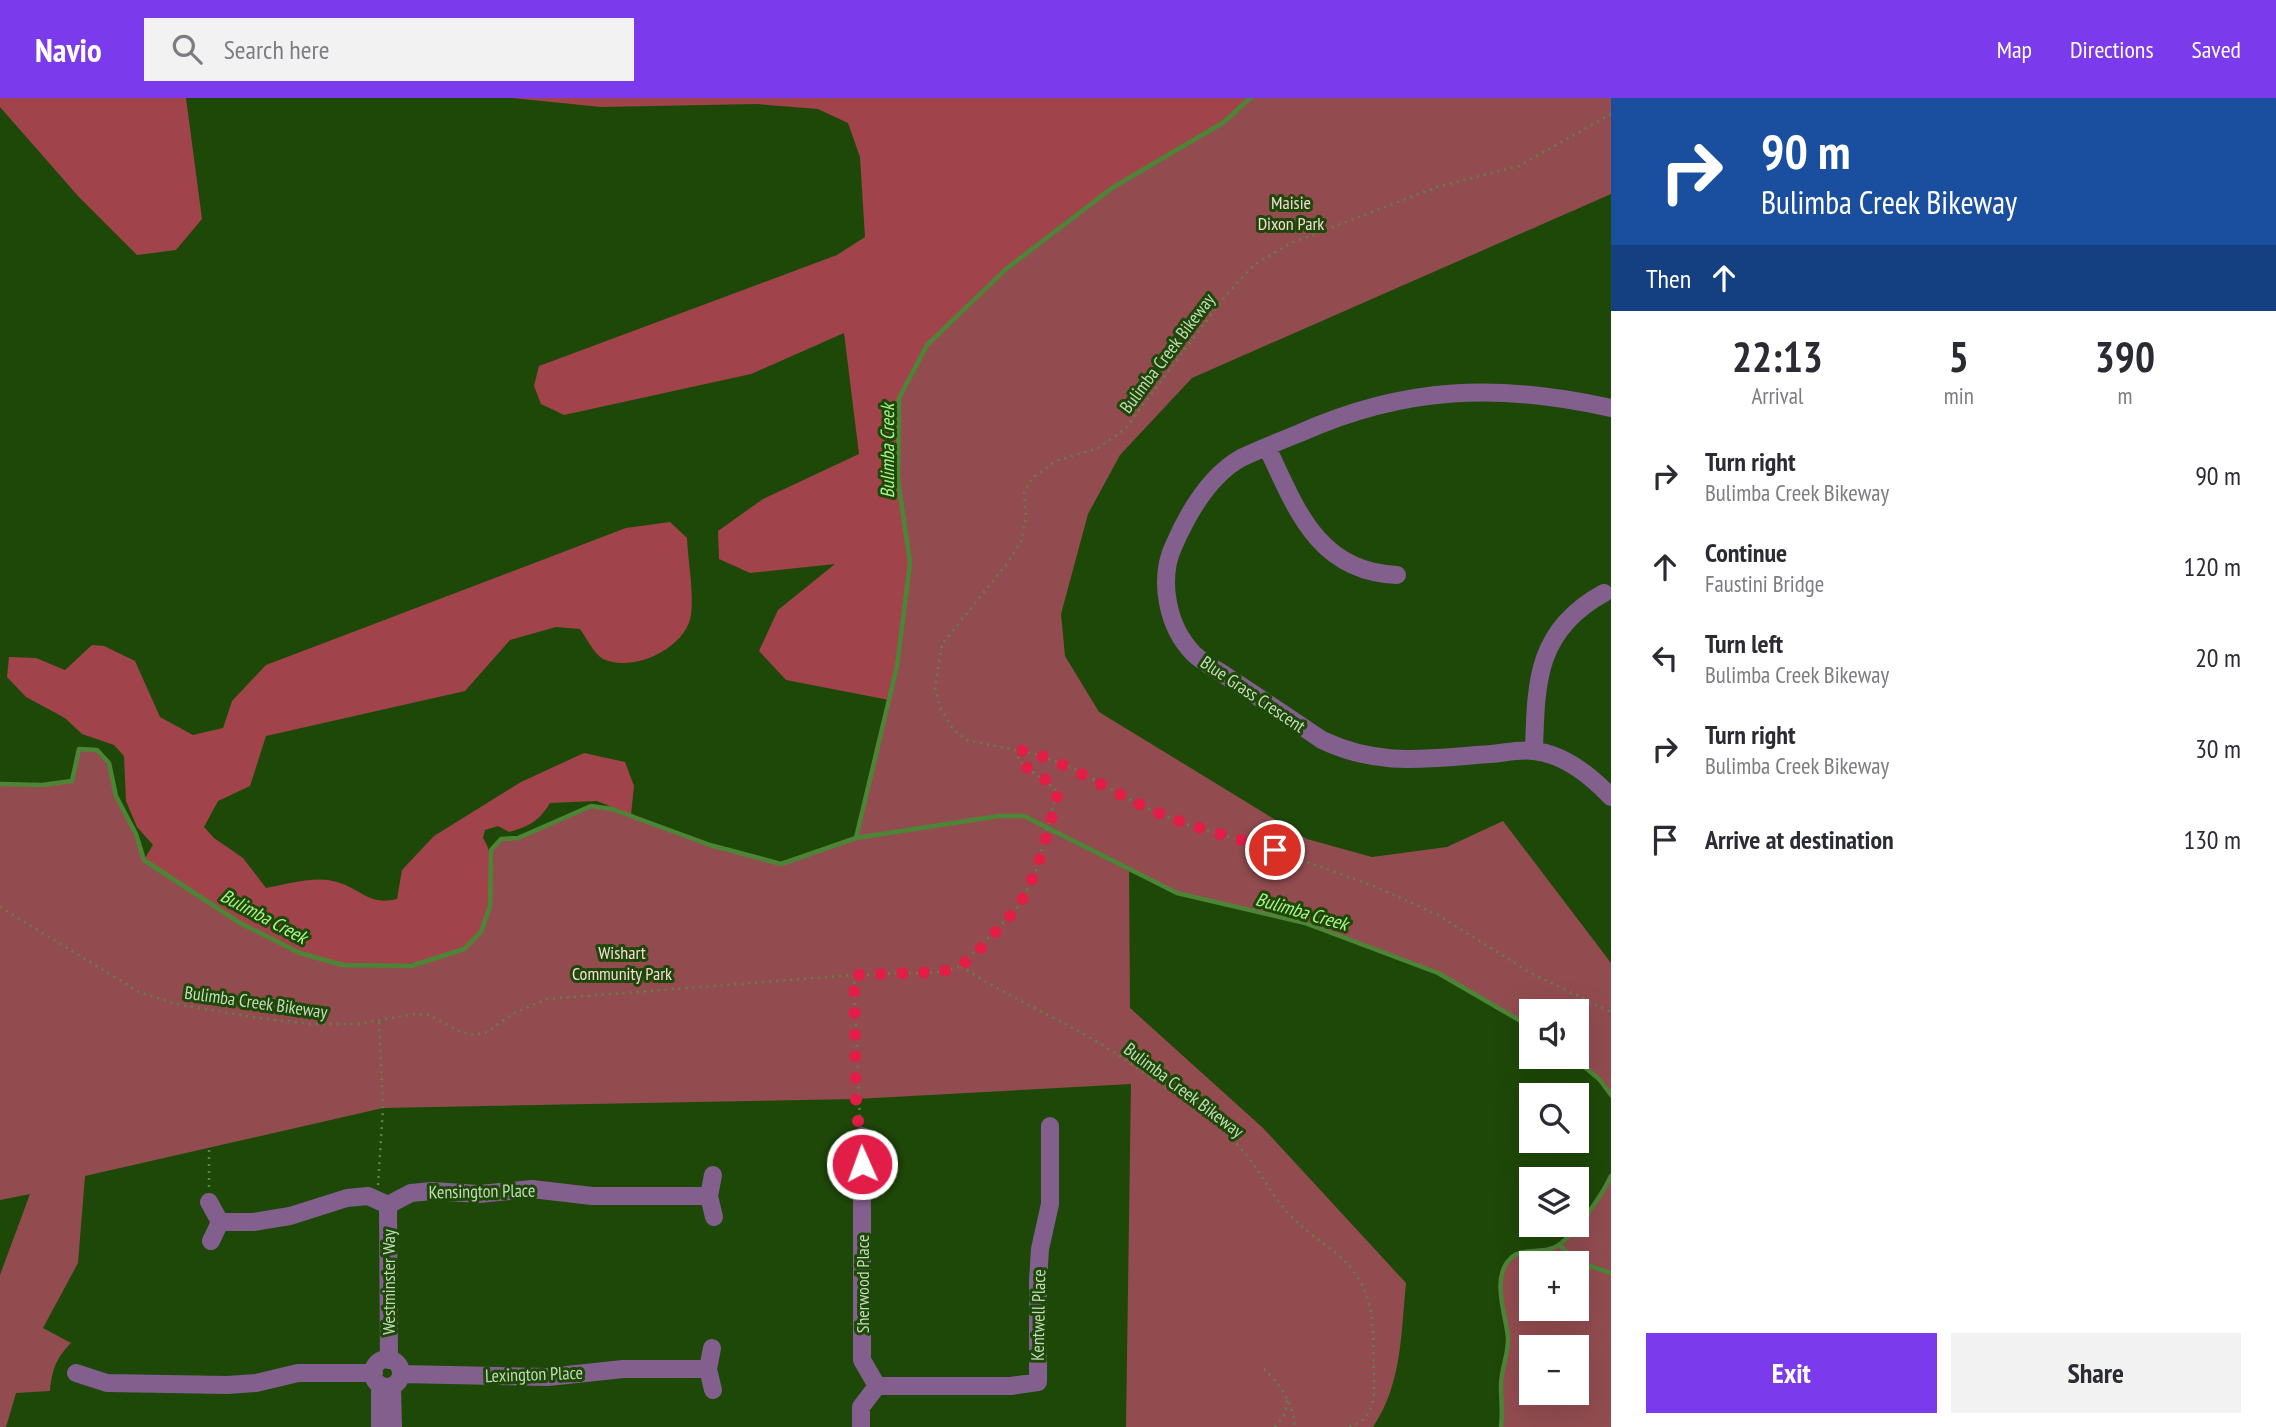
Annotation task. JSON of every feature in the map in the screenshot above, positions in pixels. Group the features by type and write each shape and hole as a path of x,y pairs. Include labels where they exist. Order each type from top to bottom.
{"street":[{"name":"Blue Grass Crescent","path":"1611,408 1523,393 1480,390 1435,394 1342,414 1239,460 1211,485 1186,517 1169,556 1165,589 1174,624 1194,654 1322,740 1371,758 1400,760 1534,751 1581,770 1611,797"},
{"path":"1267,447 1299,516 1330,552 1349,564 1378,574 1397,575"},
{"path":"1534,751 1536,690 1546,652 1572,614 1604,593"},
{"name":"Kentwell Place","path":"877,1386 1011,1386 1038,1382 1038,1281 1040,1249 1050,1204 1050,1126"},
{"name":"Sherwood Place","path":"862,1136 862,1360 877,1386"},
{"path":"713,1175 709,1196 714,1217"},
{"name":"Kensington Place","path":"220,1222 253,1222 290,1216 347,1198 368,1196 382,1203 432,1191 479,1194 532,1189 592,1196 709,1196"},
{"path":"209,1202 220,1222 211,1241"},
{"name":"Westminster Way","path":"382,1203 389,1360 395,1362 387,1379"},
{"path":"712,1348 708,1369 713,1390"},
{"name":"Lexington Place","path":"76,1373 107,1383 227,1385 256,1383 298,1373 387,1379 548,1377 623,1369 708,1369"},
{"path":"380,1427 387,1379"},
{"path":"387,1379 393,1427"},
{"path":"861,1427 861,1407 877,1386"}],"path":[{"name":"Bulimba Creek Bikeway","path":"1611,114 1519,166 1437,187 1291,243 1269,256 1226,295 1125,429 1098,448 1056,461 1032,478 1024,492 1026,517 1020,542 1006,565 942,643 935,687 940,708 952,729 966,740 1023,750 1070,767 1140,805 1180,822 1275,850 1379,888 1438,915 1529,972 1611,1012"},
{"path":"961,966 1019,906 1036,871 1057,799 1050,783 1021,764 1018,757 1023,750"},
{"name":"Bulimba Creek Bikeway","path":"0,907 153,998 311,1024 379,1021 415,1014 429,1015 461,1032 475,1035 487,1032 514,1013 547,999 854,975 942,972 961,966 1113,1051 1188,1104 1244,1152 1288,1214 1345,1259 1366,1296 1370,1311 1374,1396 1371,1410 1364,1420 1348,1427"},
{"path":"854,975 856,1099 862,1136"},
{"path":"379,1021 383,1108 382,1203"},
{"path":"209,1150 209,1202"},
{"path":"1264,1368 1287,1399 1296,1427"},
{"path":"1275,1427 1285,1414 1287,1399"}],"green space":[{"path":"1250,98 1611,98 1611,194 1192,378 1120,455 1088,514 1061,614 1065,656 1099,712 1307,839 1372,857 1447,847 1503,821 1611,963 1611,1095 1587,1069 1589,999 1519,999 1519,1020 1438,973 1305,923 1177,893 1129,868 1130,1008 1263,1128 1406,1283 1395,1376 1383,1411 1373,1427 1126,1427 1131,1084 856,1099 383,1108 85,1176 78,1263 43,1328 71,1343 56,1365 50,1391 16,1393 6,1427 0,1427 0,1275 30,1194 0,1200 0,784 42,785 71,781 79,749 97,750 106,762 114,793 144,861 300,953 343,965 411,966 490,906 491,850 501,839 518,838 591,806 612,809 710,845 781,864 855,838 897,666 910,563 898,480 899,398 927,345 1006,269 1112,188 1224,122"},
{"path":"1611,1176 1611,1427 1501,1427 1501,1379 1508,1343 1500,1286 1504,1267 1519,1253 1519,1321 1589,1321 1589,1251 1529,1251 1550,1249 1568,1237 1589,1237 1589,1212"}],"shaded area":[{"path":"0,98 186,98 202,219 176,250 137,255 78,196 0,107"},
{"path":"512,98 1250,98 1224,122 1112,188 1006,269 927,345 899,398 898,480 910,563 897,666 889,700 786,680 759,651 778,610 835,564 750,573 719,559 718,531 763,499 859,454 844,333 751,374 564,415 541,404 534,386 539,366 837,255 865,237 860,157 848,123 818,109 757,104 601,107"},
{"path":"670,522 687,538 692,606 687,627 679,638 657,655 629,663 603,659 580,629 556,627 510,640 465,691 266,736 250,786 218,801 204,827 214,838 243,858 266,888 320,879 346,885 372,899 387,901 397,899 402,870 434,836 521,782 584,753 625,762 634,786 631,815 597,801 550,803 538,819 523,827 509,832 498,826 485,830 483,838 490,856 492,878 490,900 482,928 460,949 437,957 396,966 356,965 319,957 282,944 212,905 144,860 153,845 137,827 126,801 124,756 114,745 82,734 65,718 26,697 7,677 9,657 36,658 65,670 92,645 104,646 135,661 160,717 193,735 223,728 232,701 266,665 626,528"}],"waterway":[{"name":"Bulimba Creek","path":"856,838 897,666 910,563 898,480 899,398 927,345 1006,269 1112,188 1224,122 1250,98"},
{"name":"Bulimba Creek","path":"0,784 42,785 72,781 79,749 97,750 109,763 116,796 136,834 144,860 240,923 300,953 343,965 411,966 464,949 481,932 490,906 491,850 501,839 518,838 591,806 612,809 710,845 781,864 856,838 999,816 1024,816 1177,893 1305,923 1438,973 1519,1020"},
{"name":"Bulimba Creek","path":"1587,1069 1611,1095"},
{"name":"Bulimba Creek","path":"1501,1427 1501,1379 1508,1343 1500,1286 1504,1267 1519,1253 1550,1249 1567,1238 1593,1206 1611,1176"},
{"path":"1560,1245 1575,1261 1611,1273"}],"route":[{"path":"862,1164 862,1136 856,1099 854,975 942,972 961,966 970,960 1019,906 1036,871 1057,799 1050,783 1021,764 1018,757 1023,750 1070,767 1140,805 1180,822 1275,850"}],"park label":[{"name":"Maisie Dixon Park","path":"1291,212"},
{"name":"Wishart Community Park","path":"622,962"}]}
